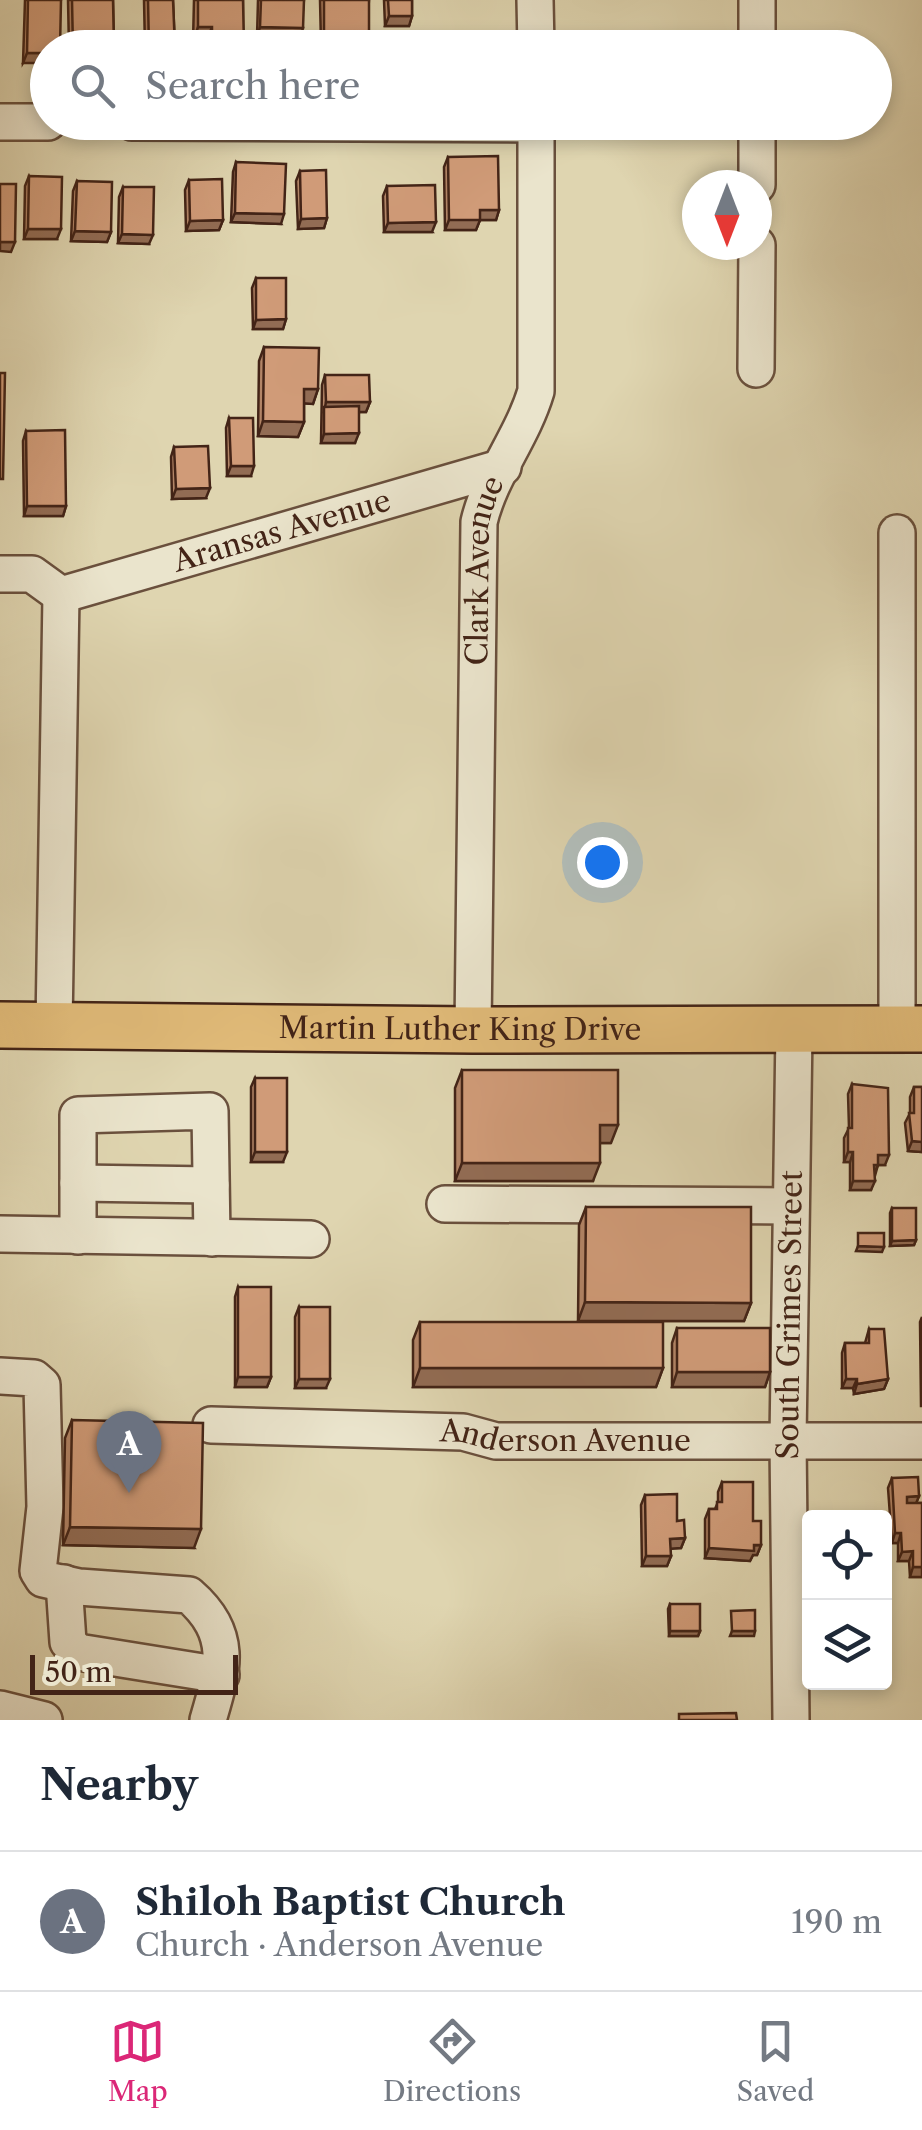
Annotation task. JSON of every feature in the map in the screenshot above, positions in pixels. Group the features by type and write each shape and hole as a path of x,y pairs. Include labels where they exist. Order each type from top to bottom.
{"main road":[{"name":"Martin Luther King Drive","path":"0,1025 909,1030"}],"street":[{"path":"535,0 536,30"},
{"path":"757,0 757,30"},
{"path":"0,122 30,122"},
{"name":"Clark Avenue","path":"473,1030 477,548 484,502 526,423 536,391 536,140"},
{"path":"757,140 757,170"},
{"path":"756,369 757,260"},
{"name":"Aransas Avenue","path":"62,595 503,467"},
{"path":"897,533 909,1030"},
{"path":"0,574 32,574 62,595 54,1026"},
{"name":"South Grimes Street","path":"791,1720 788,1440 794,1030"},
{"path":"78,1236 78,1115 210,1111 212,1238"},
{"path":"78,1183 211,1185"},
{"path":"445,1204 791,1206"},
{"path":"0,1234 311,1239"},
{"path":"0,1376 34,1378 42,1385 51,1577 68,1642 78,1652 221,1675"},
{"name":"Anderson Avenue","path":"211,1425 463,1432 496,1441 922,1441"},
{"path":"51,1577 189,1595 200,1604 221,1635 221,1675 208,1720"},
{"path":"0,1709 44,1720"}],"building":[{"path":"28,0 61,0 60,30 30,30 27,53"},
{"path":"72,0 113,0 114,30 73,30"},
{"path":"148,0 173,0 174,30 149,30"},
{"path":"198,0 243,0 244,30 198,27"},
{"path":"261,0 304,0 303,28 260,27"},
{"path":"324,0 369,0 369,30 324,30"},
{"path":"388,0 412,0 412,16 389,16"},
{"path":"498,156 499,210 480,210 480,220 449,220 448,157"},
{"path":"236,162 286,164 284,214 235,213"},
{"path":"326,170 327,218 301,219 300,171"},
{"path":"29,176 62,177 61,229 28,229"},
{"path":"222,179 223,220 190,221 189,180"},
{"path":"77,181 112,182 111,232 75,231"},
{"path":"0,184 16,184 15,242 0,242"},
{"path":"435,185 436,222 388,223 387,186"},
{"path":"123,187 154,187 153,235 122,234"},
{"path":"256,278 286,278 286,319 256,320"},
{"path":"264,347 319,348 318,389 304,389 304,422 263,421"},
{"path":"0,373 5,373 3,479 0,479"},
{"path":"325,375 369,375 370,402 326,402"},
{"path":"359,406 359,433 324,434 324,407"},
{"path":"229,418 253,418 254,466 231,466"},
{"path":"65,430 66,506 27,506 26,431"},
{"path":"208,446 210,488 176,489 174,447"},
{"path":"462,1070 618,1070 618,1125 600,1125 600,1163 462,1163"},
{"path":"255,1078 287,1078 287,1152 255,1152"},
{"path":"852,1084 888,1088 889,1155 878,1155 875,1181 853,1181 853,1152 848,1152"},
{"path":"914,1087 922,1087 922,1142 912,1141 909,1113 914,1113"},
{"path":"586,1207 751,1207 751,1303 585,1302"},
{"path":"892,1208 916,1208 916,1240 892,1241"},
{"path":"858,1233 884,1233 884,1247 858,1246"},
{"path":"238,1287 271,1287 271,1377 238,1377"},
{"path":"299,1307 330,1307 330,1379 299,1379"},
{"path":"420,1322 663,1322 663,1368 420,1368"},
{"path":"677,1328 770,1328 770,1372 677,1372"},
{"path":"869,1329 884,1329 888,1379 857,1384 857,1379 846,1379 845,1343 869,1343"},
{"path":"72,1420 203,1423 201,1529 70,1527"},
{"path":"918,1477 919,1496 907,1497 907,1503 922,1503 922,1567 913,1567 913,1551 902,1552 901,1533 895,1533 892,1478"},
{"path":"722,1482 753,1482 753,1521 761,1521 761,1545 754,1545 754,1551 709,1548 709,1509 717,1509 717,1502 722,1502"},
{"path":"677,1494 677,1521 684,1520 685,1538 670,1539 671,1556 646,1556 645,1495"},
{"path":"670,1604 700,1604 700,1631 670,1631"},
{"path":"755,1610 755,1631 732,1631 731,1611"},
{"path":"736,1713 737,1720 679,1720 679,1714"}],"place":[{"name":"Shiloh Baptist Church","path":"129,1493"}]}
